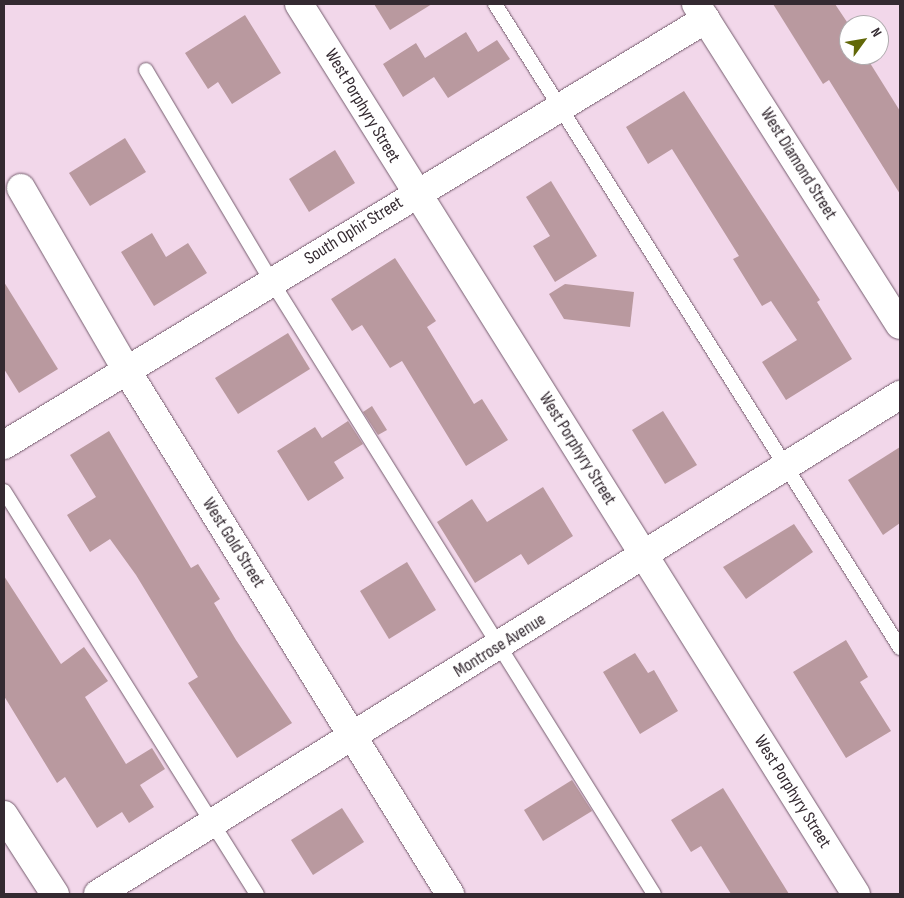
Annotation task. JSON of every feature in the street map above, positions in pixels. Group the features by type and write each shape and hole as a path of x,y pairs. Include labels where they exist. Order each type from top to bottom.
{"street":[{"name":"West Porphyry Street","path":"299,4 415,193 856,894"},
{"name":"South Ophir Street","path":"4,445 560,106 701,12"},
{"name":"West Diamond Street","path":"701,12 900,325"},
{"name":"West Gold Street","path":"21,188 127,371 450,894"},
{"name":"Montrose Avenue","path":"98,894 353,739 900,395"},
{"path":"4,815 55,894"}],"lane":[{"path":"495,4 900,648"},
{"path":"146,70 272,282 498,647 654,894"},
{"path":"4,491 257,894"}],"building":[{"path":"374,4 432,4 390,30"},
{"path":"773,4 835,4 842,15 839,15 839,65 871,65 900,111 900,194 829,80 823,84"},
{"path":"245,15 281,73 232,104 218,82 208,89 185,53"},
{"path":"466,32 478,52 497,40 510,59 448,98 434,77 403,97 383,64 416,43 425,58"},
{"path":"684,91 820,300 817,302 852,359 786,400 762,362 797,340 771,301 762,306 733,259 739,256 672,149 648,164 626,127"},
{"path":"125,138 146,172 90,206 69,173"},
{"path":"335,150 355,183 309,212 289,179"},
{"path":"551,181 597,256 555,282 533,246 550,236 526,197"},
{"path":"152,233 166,257 188,243 207,273 154,306 121,252"},
{"path":"395,258 436,321 427,327 474,404 482,399 508,440 466,466 402,361 390,368 362,325 352,331 331,299"},
{"path":"4,282 58,369 19,393 4,369"},
{"path":"565,284 634,292 630,327 564,319 549,294"},
{"path":"288,333 310,369 238,414 215,378"},
{"path":"372,406 387,430 378,435 363,412"},
{"path":"663,411 697,465 665,484 632,430"},
{"path":"348,421 363,444 334,462 344,478 308,501 277,451 315,427 322,438"},
{"path":"109,431 191,568 198,564 220,599 214,603 236,640 292,723 237,758 188,683 198,677 136,575 110,539 90,552 67,515 96,497 70,455"},
{"path":"900,447 900,523 883,535 848,480"},
{"path":"543,487 573,536 528,565 521,554 475,583 437,522 472,499 487,522"},
{"path":"794,524 813,552 746,599 723,567"},
{"path":"407,562 436,610 389,639 360,591"},
{"path":"4,576 61,664 84,647 108,681 85,697 126,764 152,748 165,769 140,785 154,807 129,823 122,812 97,828 65,777 57,783 4,696"},
{"path":"846,640 868,677 860,682 891,731 846,758 793,672"},
{"path":"635,653 648,673 654,670 678,711 640,734 603,672"},
{"path":"572,780 592,811 543,841 524,810"},
{"path":"723,788 789,894 731,894 701,846 691,852 671,820"},
{"path":"342,808 364,842 313,875 291,840"}]}
